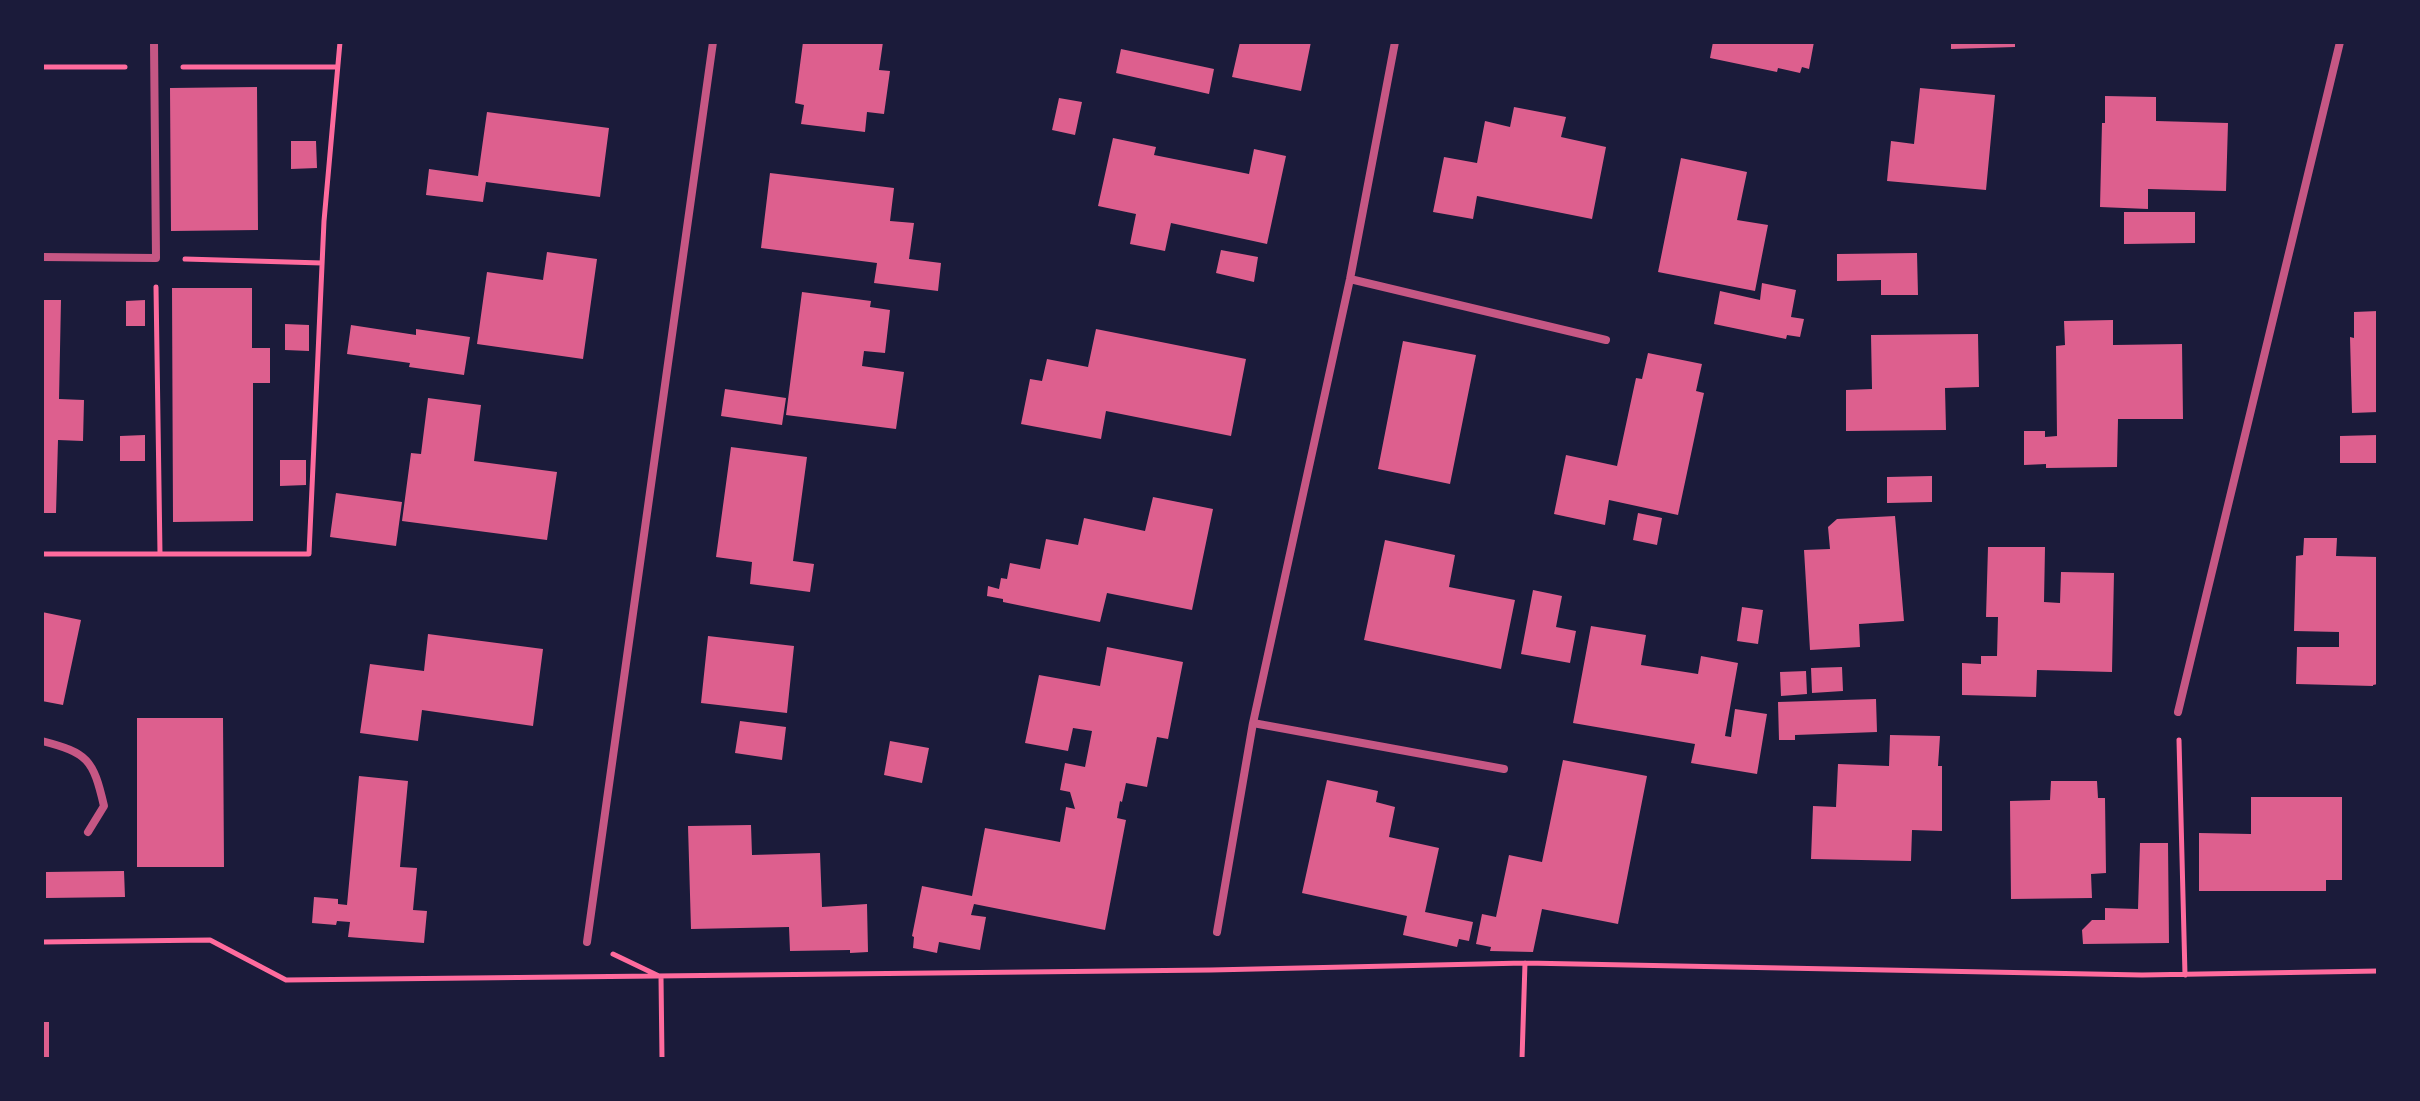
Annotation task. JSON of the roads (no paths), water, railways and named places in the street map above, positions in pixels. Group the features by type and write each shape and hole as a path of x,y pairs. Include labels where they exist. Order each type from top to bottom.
{"street":[{"path":"42,257 156,258 154,42"},
{"path":"587,942 713,42"},
{"path":"1217,932 1253,723 1350,279 1395,42"},
{"path":"2178,712 2340,42"},
{"path":"1350,279 1606,340"},
{"path":"1253,723 1504,769"},
{"path":"42,741 73,749 87,759 98,781 104,806 88,832"}]}
